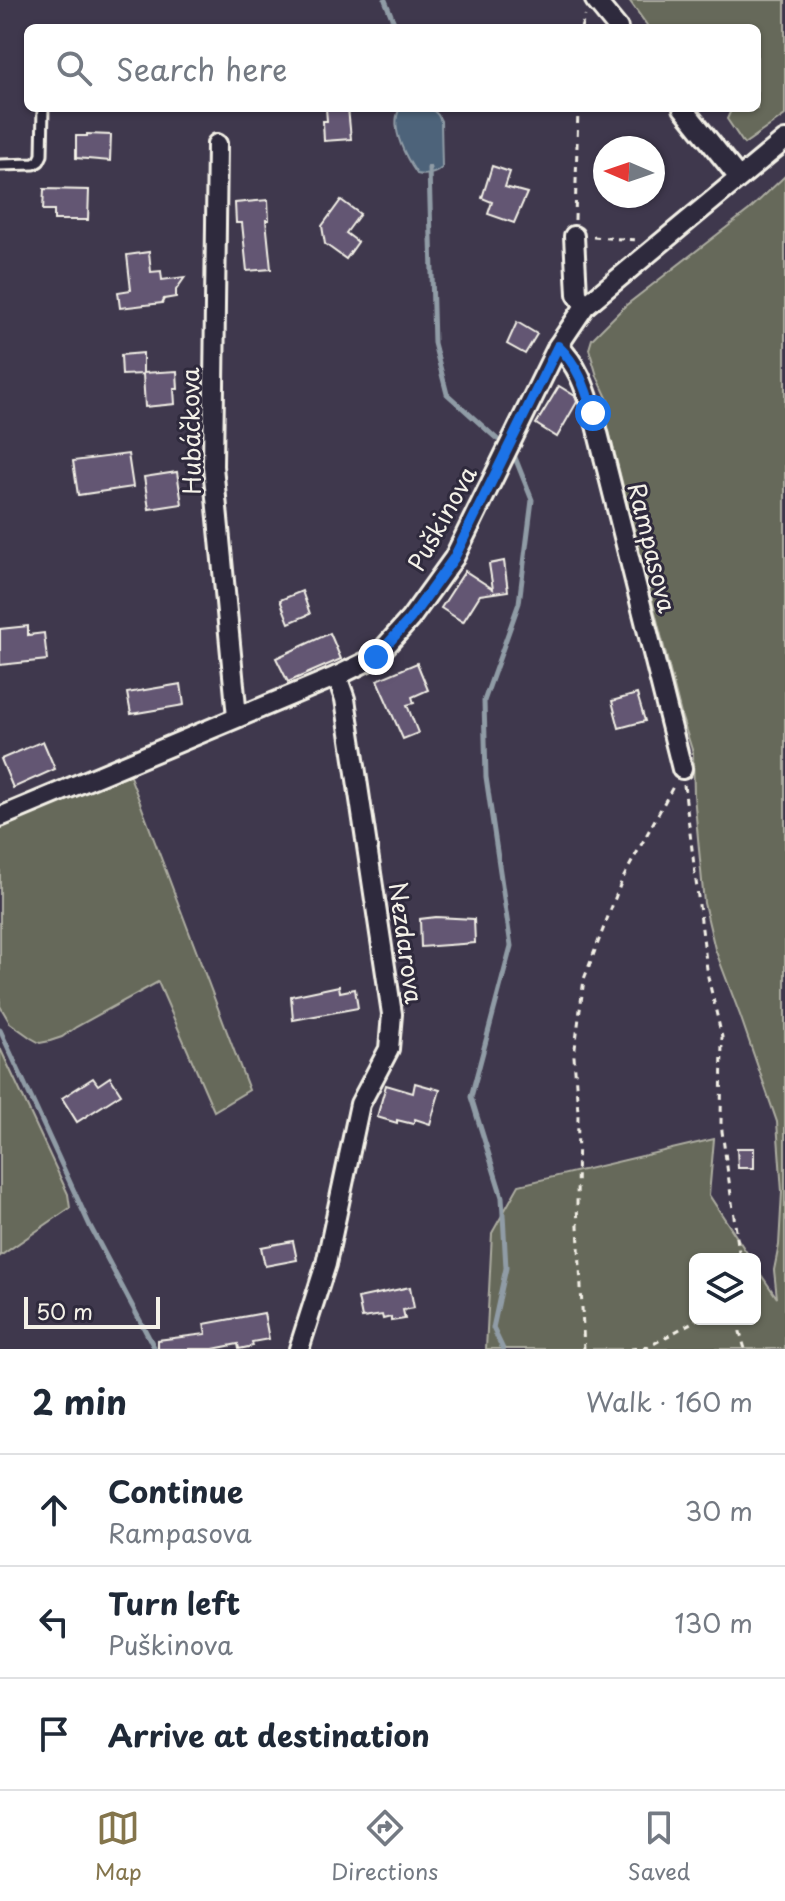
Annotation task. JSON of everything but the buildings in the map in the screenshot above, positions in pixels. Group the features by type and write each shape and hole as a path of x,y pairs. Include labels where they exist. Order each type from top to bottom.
{"street":[{"path":"595,0 615,24"},
{"path":"686,112 739,178"},
{"name":"Puškinova","path":"0,817 376,657 410,619 454,558 558,346 585,306 785,140"},
{"name":"Hubáčkova","path":"217,144 213,466 237,717"},
{"path":"574,236 577,294 585,306"},
{"name":"Rampasova","path":"558,346 571,358 583,380 593,413 682,769"},
{"name":"Nezdarova","path":"299,1349 326,1264 360,1104 389,1049 392,1014 345,699 337,676"}],"lane":[{"path":"0,165 34,164 39,161 42,155 43,112"}],"path":[{"path":"578,112 574,236 638,240 661,245"},
{"path":"682,769 708,977 722,1037 721,1124 739,1253"},
{"path":"584,1349 574,1056 584,979 622,880 682,769"},
{"path":"631,1349 648,1347 689,1324"},
{"path":"740,1325 745,1349"}],"green space":[{"path":"629,0 785,0 785,115 744,144 727,119 730,112 761,112 761,24 646,24"},
{"path":"785,176 785,1349 486,1349 492,1233 519,1185 714,1139 709,1195 747,1253 689,1253 689,1325 761,1325 761,1275 777,1298 774,1270 779,1245 782,1192 777,1122 715,949 704,903 693,753 606,419 608,400 589,349 592,339 625,306 749,210"},
{"path":"128,771 249,1090 214,1111 158,982 62,1037 40,1043 10,1023 0,1006 0,828"},
{"path":"0,1048 68,1194 70,1208 0,1256"}],"water":[{"path":"398,112 435,112 438,115 441,121 442,168 427,175 417,174 400,143"}],"waterway":[{"path":"385,0 394,24"},
{"path":"429,168 434,343 447,394 497,439"},
{"path":"503,1349 493,1328 506,1268 502,1197 471,1097 511,946 486,777 484,701 519,603 532,500 514,455"},
{"path":"0,1030 90,1226 155,1349"}],"route":[{"path":"376,657 410,619 454,558 558,346 571,358 583,380 593,413"}]}
